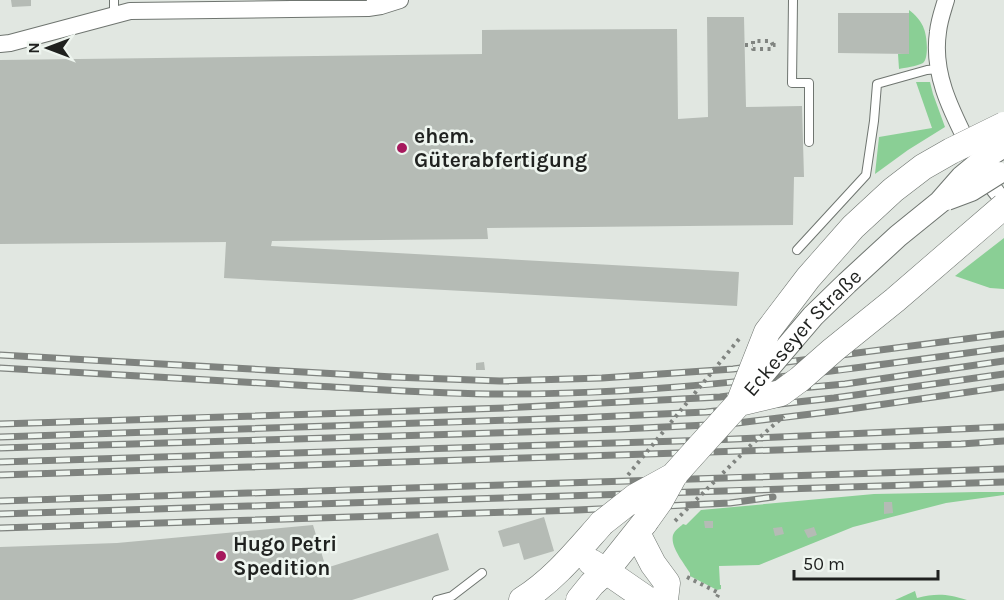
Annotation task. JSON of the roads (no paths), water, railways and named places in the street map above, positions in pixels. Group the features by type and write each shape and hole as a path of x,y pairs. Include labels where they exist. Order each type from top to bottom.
{"main road":[{"path":"739,403 767,332 808,278 853,227 893,190 923,167 1004,125"},
{"path":"739,403 781,393 800,379 1004,206"},
{"name":"Eckeseyer Straße","path":"594,589 660,501 675,474 739,403"},
{"name":"Eckeseyer Straße","path":"522,600 554,576 602,523 634,497 675,474"},
{"path":"641,527 653,564 667,583 665,600"},
{"path":"574,554 594,589 648,600"}],"street":[{"path":"0,44 10,43 114,8 130,11 368,8 400,0"},
{"path":"946,0 938,32 942,85 952,113 979,166 1004,201"},
{"name":"Eckeseyer Straße","path":"739,403 813,316 898,236 940,202 962,177 1004,146"},
{"name":"Eckeseyer Straße","path":"940,202 971,190 998,173"}],"lane":[{"path":"793,0 792,83 809,83 809,142"},
{"path":"797,250 866,175 878,84 927,70 939,69"},
{"path":"437,600 452,596 482,573"}],"railway":[{"path":"0,355 500,381 602,378 733,369 1004,334"},
{"path":"0,368 430,392 563,393 753,380 1004,348"},
{"path":"0,424 505,408 720,397 845,384 1004,361"},
{"path":"0,437 706,412 834,398 1004,374"},
{"path":"0,448 729,424 1004,387"},
{"path":"0,462 712,440 1004,427"},
{"path":"0,475 1004,441"},
{"path":"0,501 1004,469"},
{"path":"0,514 1004,482"},
{"path":"0,528 577,510 730,503 773,497"}],"place":[{"name":"ehem. Güterabfertigung","path":"402,148"},
{"name":"Hugo Petri Spedition","path":"221,556"}]}
